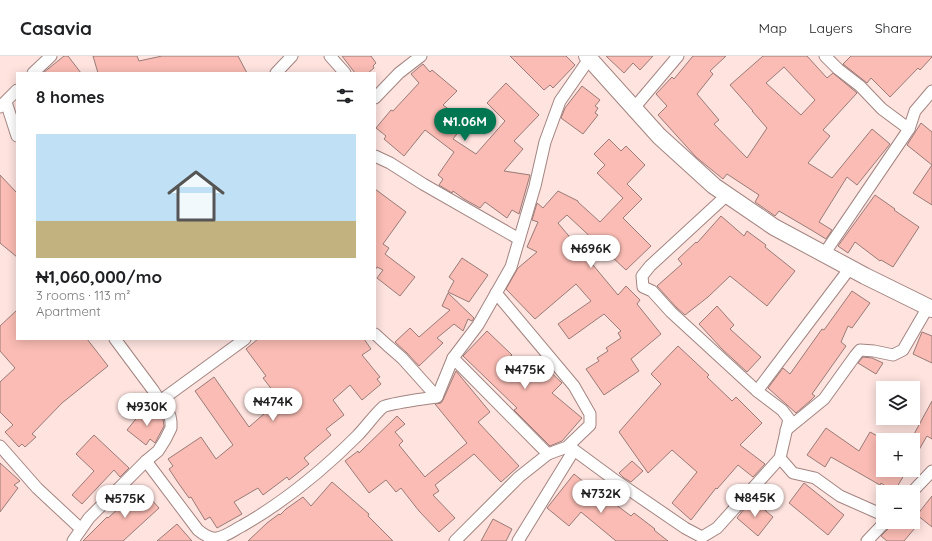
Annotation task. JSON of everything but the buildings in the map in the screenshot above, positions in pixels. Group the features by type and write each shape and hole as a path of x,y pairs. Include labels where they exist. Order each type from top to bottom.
{"street":[{"path":"34,72 51,56"},
{"path":"277,72 292,56"},
{"path":"330,56 344,72"},
{"path":"376,97 399,73 421,56"},
{"path":"634,108 678,56"},
{"path":"825,56 838,69 860,86 882,109 909,129"},
{"path":"437,397 453,358 478,325 511,267 535,186 545,142 560,101 588,57 659,136 726,195 774,227 850,268 930,308 903,350 893,355 860,350 824,399 786,430"},
{"path":"16,91 3,105 16,134"},
{"path":"824,254 909,129 916,111 932,91"},
{"path":"376,156 390,163 519,240"},
{"path":"455,541 519,477 548,454 570,449 685,528 702,537 717,528 780,458 789,419 782,410 757,391 671,312 652,291 643,287 642,276 650,266 726,195"},
{"path":"757,391 850,268"},
{"path":"496,293 574,386 590,414 590,425 570,449 518,541"},
{"path":"376,335 402,358 437,397"},
{"path":"73,541 89,518 158,451 171,428 170,416 116,340"},
{"path":"160,401 244,340"},
{"path":"453,358 548,454"},
{"path":"146,461 198,530 206,538 219,538 274,506 299,487 325,466 357,436 384,406 437,397"},
{"path":"0,446 37,488 81,529"},
{"path":"780,458 793,473 815,478 840,496 876,511"},
{"path":"919,485 932,471"},
{"path":"867,541 878,529"}]}
